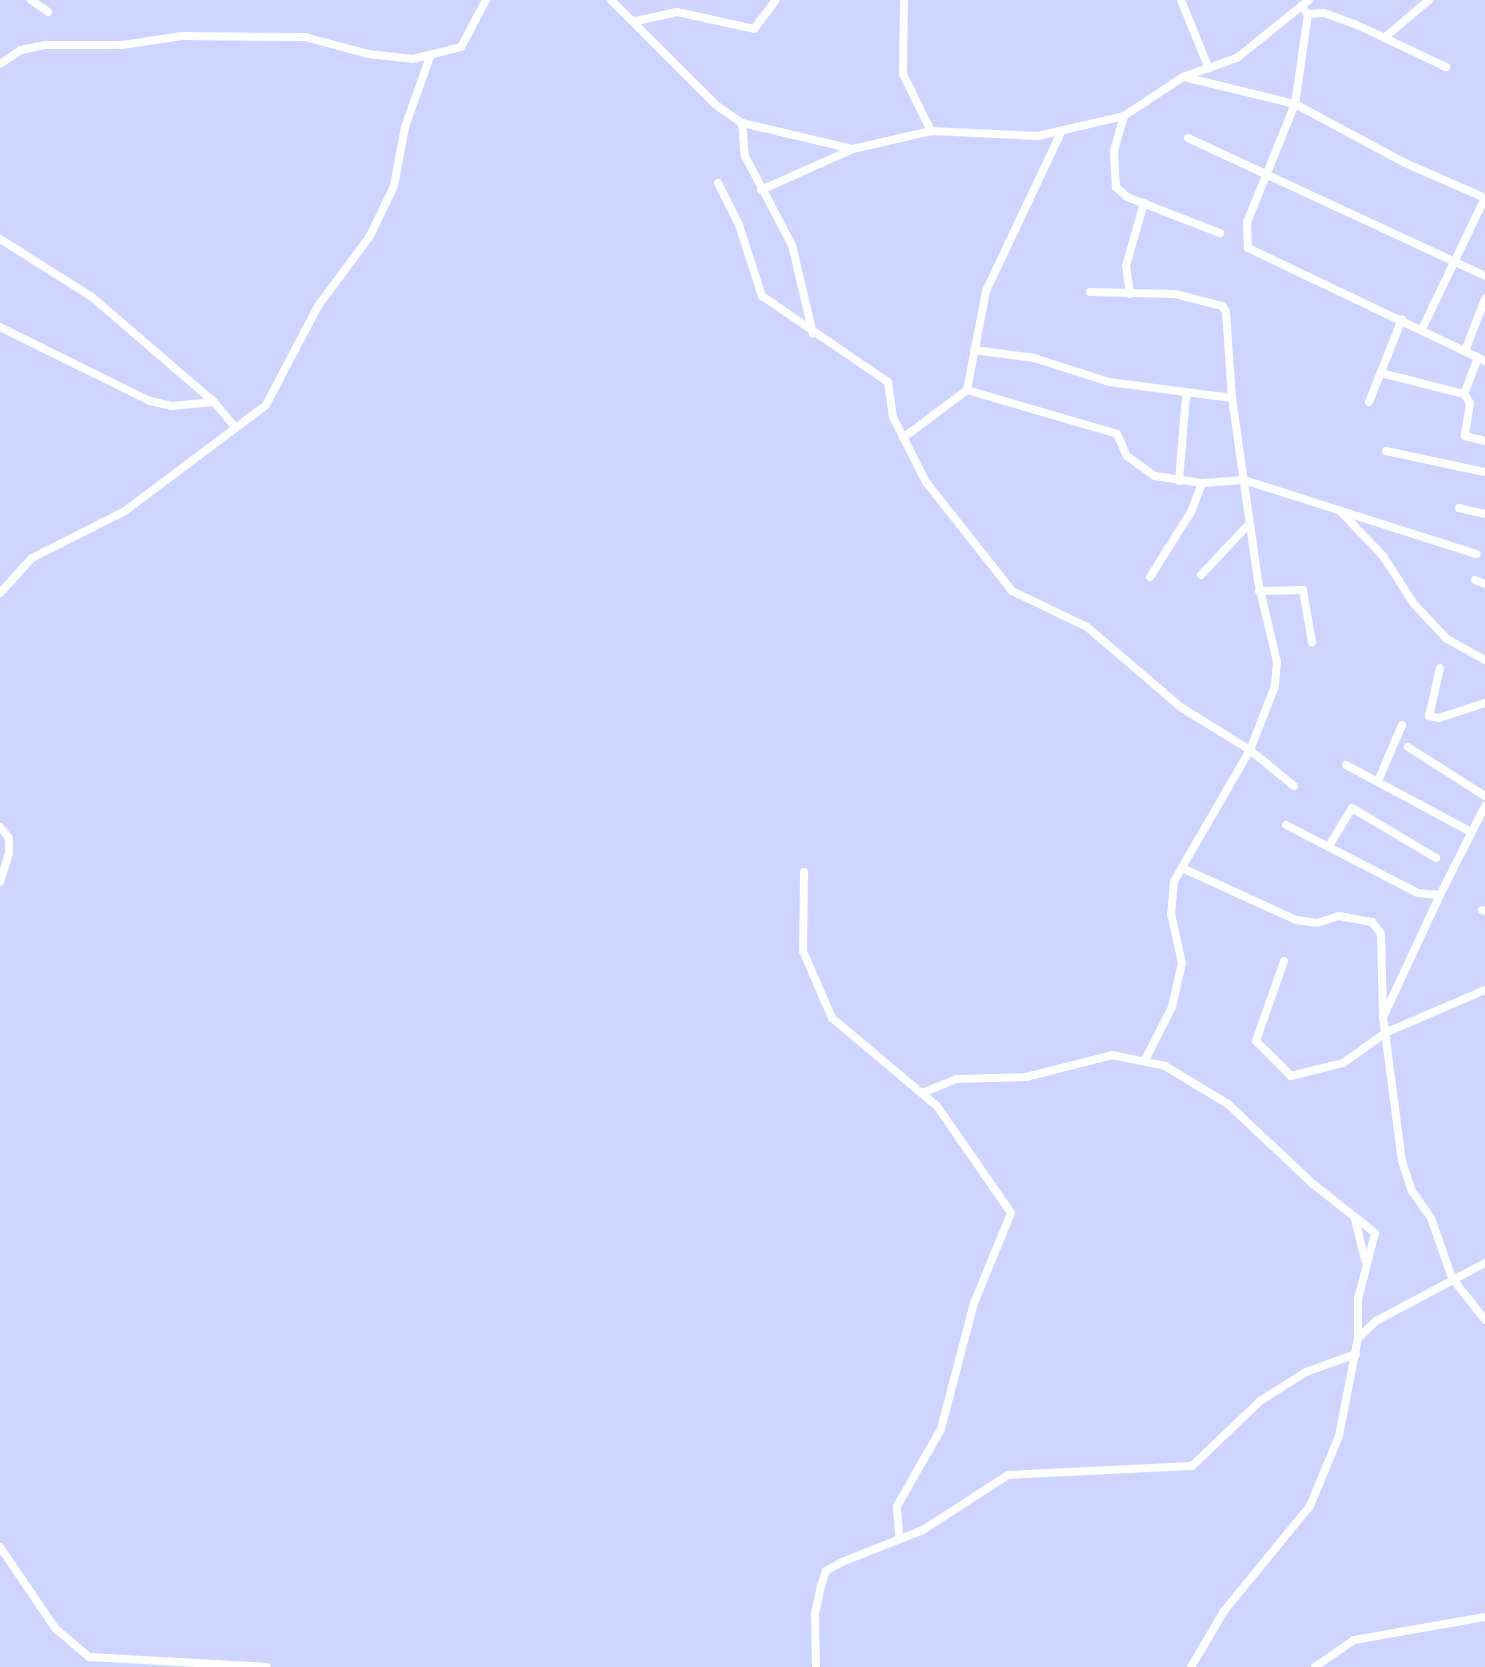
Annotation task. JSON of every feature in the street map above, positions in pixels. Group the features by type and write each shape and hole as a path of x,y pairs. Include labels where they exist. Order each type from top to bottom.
{"street":[{"path":"31,0 48,12"},
{"path":"0,64 21,50 45,45 122,45 182,36 305,37 368,54 413,59 461,47 486,0"},
{"path":"611,0 636,21 690,80 742,123 853,149"},
{"path":"636,21 677,12 754,29 776,0"},
{"path":"904,0 903,74 931,131"},
{"path":"1181,0 1209,69"},
{"path":"1309,0 1304,10 1295,104 1247,222 1248,248 1482,359 1464,394"},
{"path":"1384,38 1429,0"},
{"path":"761,190 853,149 931,131 999,138 1061,132 1124,116 1183,77 1237,58 1304,10 1324,13 1446,67"},
{"path":"0,593 32,558 125,511 234,426 255,416 279,388 318,306 370,236 394,186 405,127 431,54"},
{"path":"1183,77 1210,79 1295,104 1405,163 1485,198 1422,329"},
{"path":"1124,116 1114,152 1113,181 1127,197 1220,233"},
{"path":"742,123 745,156 792,245 813,334"},
{"path":"903,438 967,390 986,291 1061,132"},
{"path":"1188,138 1485,276"},
{"path":"718,183 739,225 762,296 813,334 888,382 893,417 903,438 951,517 1012,591 1087,627 1182,708 1250,750 1294,786"},
{"path":"1130,294 1126,266 1144,203"},
{"path":"0,239 92,297 214,402 234,426"},
{"path":"1090,292 1175,294 1222,306 1259,591 1277,675 1250,750 1182,868 1170,896 1181,953 1177,990 1145,1060"},
{"path":"1465,351 1485,299"},
{"path":"1369,402 1402,319"},
{"path":"0,327 150,401 172,406 214,402"},
{"path":"974,350 1034,358 1109,382 1186,396 1232,398"},
{"path":"1381,373 1464,394 1470,403 1465,436 1485,441"},
{"path":"967,390 1117,434 1135,464 1179,481 1244,480 1476,554"},
{"path":"1179,481 1186,396"},
{"path":"1386,451 1485,472"},
{"path":"1150,577 1191,512 1202,483"},
{"path":"1459,508 1485,514"},
{"path":"1341,512 1447,639 1485,660"},
{"path":"1201,575 1250,523"},
{"path":"1475,580 1485,584"},
{"path":"1259,591 1303,590 1312,642"},
{"path":"1440,668 1429,716 1439,718 1485,703"},
{"path":"1378,781 1402,725"},
{"path":"1408,747 1485,796"},
{"path":"1346,765 1471,832"},
{"path":"1383,1017 1485,806"},
{"path":"1329,846 1352,808 1436,858"},
{"path":"1286,825 1418,893 1440,895"},
{"path":"0,827 9,838 9,853 0,882"},
{"path":"1182,868 1296,920 1317,923 1338,916 1372,922 1381,934 1383,1017 1402,1161 1412,1191 1431,1218 1452,1278 1485,1320"},
{"path":"804,872 803,951 832,1018 937,1106 1011,1213 974,1303 941,1429 897,1506 899,1538"},
{"path":"1284,961 1256,1041 1288,1075 1343,1063 1387,1032 1485,990"},
{"path":"922,1093 956,1079 1026,1077 1112,1055 1145,1060 1228,1104 1355,1219 1375,1233 1365,1261 1356,1354 1339,1436 1310,1506 1224,1611 1191,1667"},
{"path":"1355,1219 1365,1261"},
{"path":"1358,1338 1376,1321 1485,1263"},
{"path":"816,1667 815,1614 826,1571 923,1530 1008,1475 1192,1466 1260,1401 1306,1372 1356,1354"},
{"path":"0,1547 55,1628 89,1657 267,1667"},
{"path":"1315,1667 1354,1640 1485,1617"}]}
